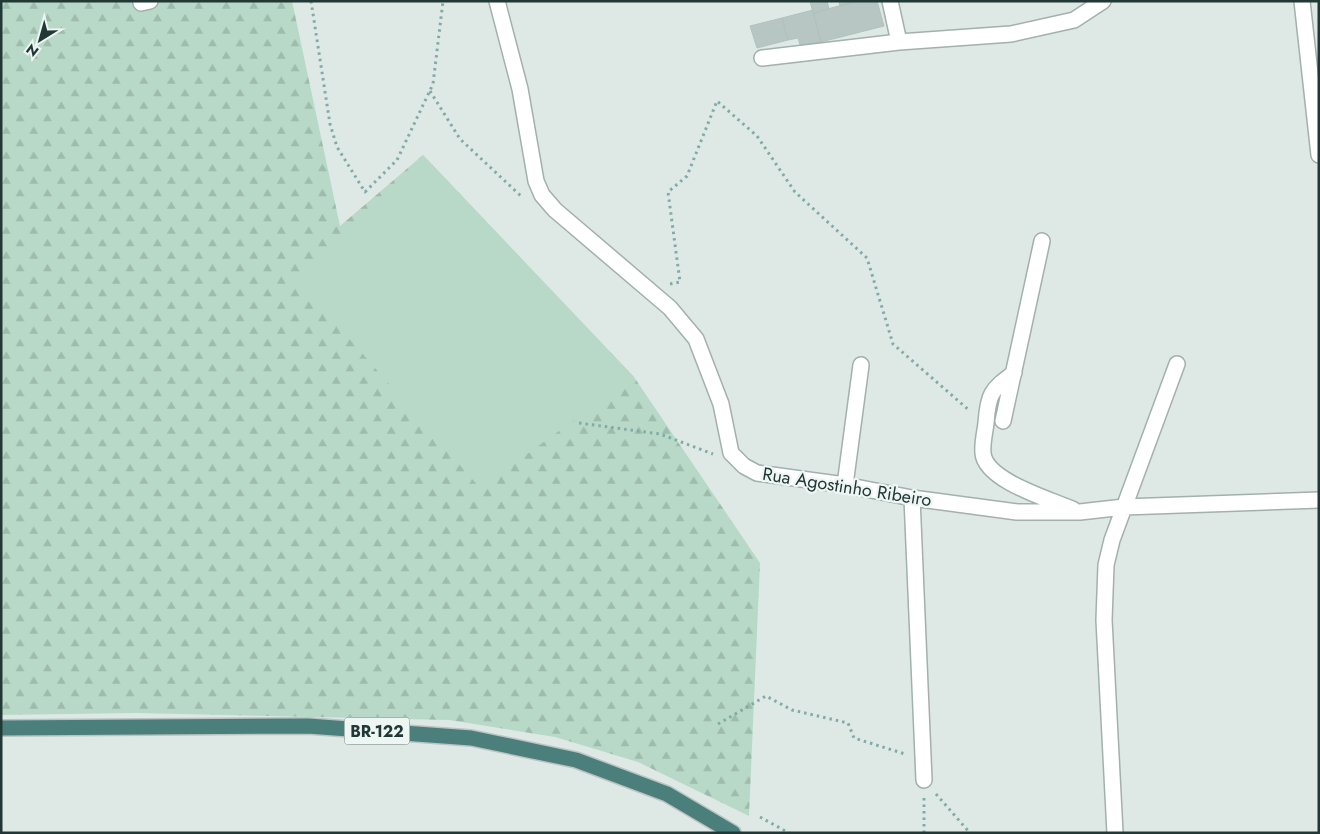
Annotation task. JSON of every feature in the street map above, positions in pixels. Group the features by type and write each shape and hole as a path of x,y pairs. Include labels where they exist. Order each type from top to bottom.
{"highway":[{"name":"BR-122","path":"1,728 308,726 471,738 576,760 667,794 733,833"}],"street":[{"name":"Rua Agostinho Ribeiro","path":"497,1 520,89 536,181 542,195 555,210 670,308 696,339 722,404 730,452 744,466 757,473 912,498 1017,512 1080,512 1124,507 1319,500"},
{"path":"890,1 899,42"},
{"path":"762,58 899,42 1012,34 1074,20 1103,1"},
{"path":"1302,1 1319,155"},
{"path":"1003,421 1042,241"},
{"path":"1115,833 1104,620 1106,565 1124,507 1178,364"},
{"path":"844,486 861,365"},
{"path":"1014,373 994,387 987,400 983,455 991,469 1006,481 1080,512"},
{"path":"912,498 924,780"}],"path":[{"path":"311,1 332,131 337,146 365,192 397,160 433,84 443,1"},
{"path":"429,91 460,139 522,198"},
{"path":"648,290 680,282 668,192 687,176 717,101 757,136 795,192 867,258 893,344 986,424"},
{"path":"579,423 660,434 716,455"},
{"path":"718,724 766,696 792,710 848,723 854,738 923,759"},
{"path":"924,780 924,833"},
{"path":"924,780 970,833"},
{"path":"760,817 789,833"}],"green space":[{"path":"1,1 292,1 340,226 423,155 634,377 760,563 749,816 638,762 555,737 449,720 135,713 1,715"},
{"path":"423,155 634,377 480,488 298,280"}],"building":[{"path":"810,1 827,1 829,9 813,13"},
{"path":"839,1 857,1 840,6"},
{"path":"857,1 877,1 884,26 821,42 813,13"},
{"path":"813,10 821,42 801,48 798,38 788,40 782,18"},
{"path":"782,18 788,40 757,48 750,26"}]}
